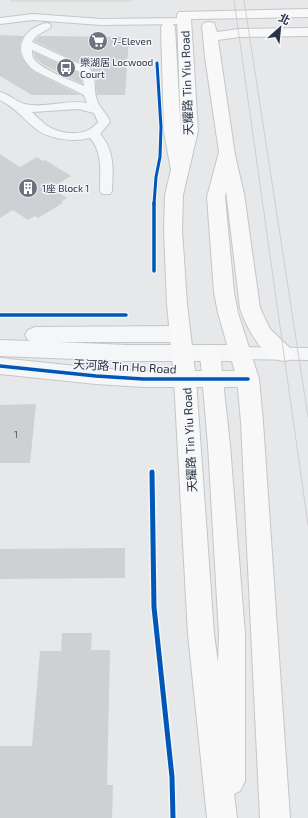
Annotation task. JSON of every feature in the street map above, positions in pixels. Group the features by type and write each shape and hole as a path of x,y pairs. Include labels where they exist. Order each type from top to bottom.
{"main road":[{"path":"184,21 308,13"},
{"path":"184,21 210,32 308,32"},
{"name":"天耀路 Tin Yiu Road","path":"184,21 190,131 174,195 177,304 183,355 201,634 222,818"},
{"path":"210,32 237,23 308,23"},
{"path":"168,27 172,132 179,172"},
{"path":"210,32 212,57 235,194 250,308 255,325 267,342 283,354"},
{"path":"227,152 216,197 224,292 228,313 248,379 253,430 275,818"},
{"path":"210,353 232,634 229,818"}],"street":[{"name":"天河路 Tin Ho Road","path":"0,336 13,335 183,355 213,379 248,379"},
{"name":"天河路 Tin Ho Road","path":"0,348 183,355 241,353"},
{"name":"天河路 Tin Ho Road","path":"0,366 96,376 183,355"}],"lane":[{"path":"0,21 14,18 58,18 90,21 184,21"},
{"path":"0,29 46,26 168,27 184,21"},
{"path":"46,26 32,34 27,48 28,59 38,69 90,87"},
{"path":"0,95 20,106 39,126 47,131 73,137 93,134 98,131 104,122 103,116 90,99 90,76 86,71 27,48"},
{"path":"20,106 44,109 76,105 93,108 99,111"},
{"path":"93,134 104,147 106,191"},
{"path":"241,353 308,354"}],"shaded area":[{"path":"11,0 132,0 131,2 11,2"}],"building":[{"path":"0,35 24,36 20,43 20,51 22,58 27,65 34,72 80,95 32,95 0,76"},
{"path":"39,36 129,37 125,95 97,95 95,76 91,68 34,41"},
{"path":"34,52 81,74 82,84 44,65 35,58"},
{"name":"1座 Block 1","path":"0,154 20,167 37,157 43,161 45,160 71,176 51,188 67,198 61,202 63,203 38,218 35,216 28,220 13,210 0,218"},
{"path":"36,404 30,463 0,463 0,405"},
{"path":"125,548 125,578 0,579 0,549"},
{"path":"62,633 92,633 91,650 110,650 107,785 113,785 112,818 0,818 0,746 32,746 40,651 61,651"}],"tram line":[{"path":"234,0 308,525"},
{"path":"244,0 308,417"}],"cycle path":[{"path":"154,271 154,210 156,177 160,157 161,127 157,63"},
{"path":"0,315 126,315"},
{"path":"0,366 96,376 143,379 248,379"},
{"path":"152,472 154,607 172,777 173,818"}],"place":[{"name":"7-Eleven","path":"98,41"},
{"name":"樂湖居 Locwood Court","path":"66,68"},
{"name":"1座 Block 1","path":"28,188"}]}
